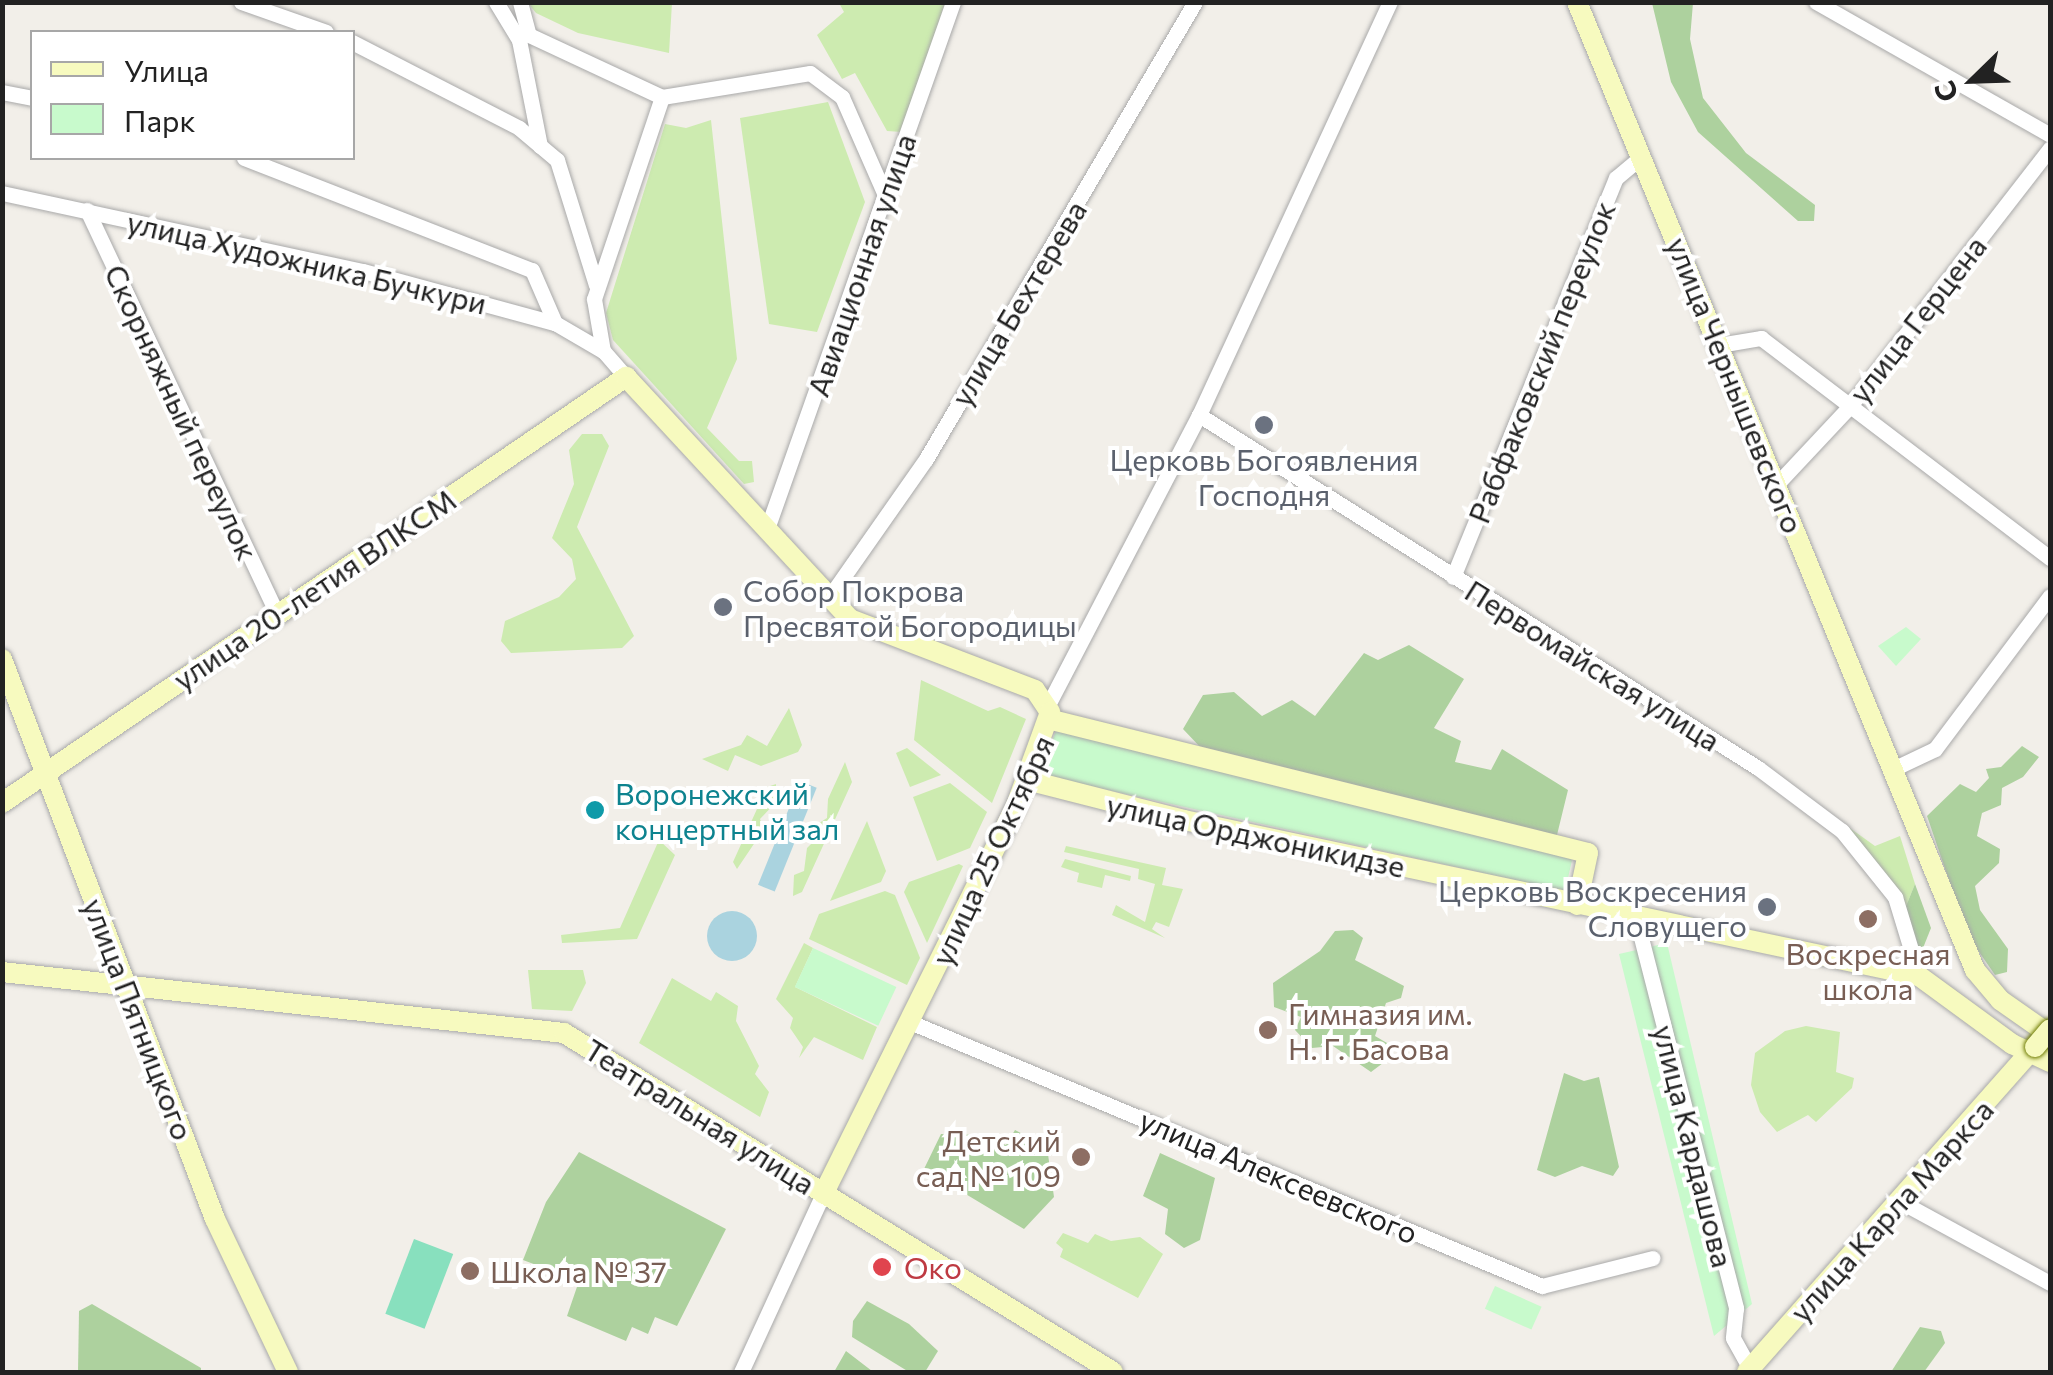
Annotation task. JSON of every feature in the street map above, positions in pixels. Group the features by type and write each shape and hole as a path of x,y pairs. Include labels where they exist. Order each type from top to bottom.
{"street":[{"path":"241,2 320,30"},
{"path":"496,2 519,40 540,146"},
{"path":"520,2 529,35 662,96 810,73 842,97 885,194"},
{"name":"Авиационная улица","path":"768,526 954,2"},
{"name":"улица Бехтерева","path":"830,596 926,459 1195,2"},
{"name":"улица 25 Октября","path":"740,1372 1027,780 1050,712 1199,415 1390,2"},
{"name":"улица Чернышевского","path":"1577,2 1975,970 2043,1046"},
{"path":"1816,2 2050,135"},
{"path":"355,43 434,80 540,146 566,178 596,285 604,351 626,377"},
{"path":"2,92 30,98"},
{"path":"596,285 662,96"},
{"name":"улица Герцена","path":"1777,484 1850,406 2050,148"},
{"name":"Рабфаковский переулок","path":"1452,576 1616,178 1642,156"},
{"path":"249,160 532,270 555,322"},
{"name":"улица Художника Бучкури","path":"2,193 363,270 555,322 604,351"},
{"name":"Скорняжный переулок","path":"87,210 277,614"},
{"path":"1719,345 1760,338 2050,558"},
{"name":"улица Орджоникидзе","path":"626,377 861,626 1034,690 1050,712 1588,853 1577,905"},
{"name":"улица 20-летия ВЛКСМ","path":"2,802 626,377"},
{"name":"Первомайская улица","path":"1199,415 1758,768 1842,831 1895,897 1919,976"},
{"path":"1895,768 1935,749 2050,596"},
{"name":"улица Пятницкого","path":"2,658 216,1219 288,1372"},
{"name":"улица Орджоникидзе","path":"1027,780 1636,918 1919,976 2043,1046"},
{"name":"улица Кардашова","path":"1636,918 1736,1308 1734,1338 1750,1371"},
{"name":"Театральная улица","path":"2,972 126,989 564,1033 1112,1372"},
{"name":"улица Алексеевского","path":"910,1022 1542,1286 1653,1258"},
{"name":"улица Карла Маркса","path":"1750,1371 2043,1046"},
{"path":"1902,1203 2050,1283"}],"green space":[{"path":"528,3 672,3 669,53 578,33 536,13"},
{"path":"839,3 945,3 902,132 887,131 855,73 842,79 817,35 844,12"},
{"path":"1652,3 1693,3 1690,39 1703,98 1746,153 1815,205 1814,221 1798,221 1698,132 1671,82"},
{"path":"828,102 865,202 817,332 769,324 740,118"},
{"path":"711,120 737,359 707,428 739,461 752,461 754,482 744,484 613,340 606,313 665,124 686,128"},
{"path":"582,434 602,434 609,446 577,527 634,636 622,648 511,653 501,641 505,621 559,597 576,579 572,559 552,538 574,484 569,450"},
{"path":"1906,627 1921,639 1896,666 1878,646"},
{"path":"1409,645 1464,679 1434,728 1461,741 1455,762 1491,770 1502,749 1568,790 1556,839 1202,749 1183,729 1203,695 1234,692 1262,716 1292,700 1315,716 1364,653 1378,660"},
{"path":"921,680 988,711 1000,707 1026,719 992,803 914,740"},
{"path":"789,708 802,745 798,752 761,766 735,755 728,771 702,759 741,745 747,735 767,746"},
{"path":"1056,730 1573,856 1565,891 1040,775"},
{"path":"2022,746 2039,757 2023,777 2002,788 2001,805 1982,813 1977,836 2000,849 1999,863 1975,886 1980,910 2008,949 2007,972 1995,975 1968,936 1927,816 1960,784 1976,792 1989,778 1986,769 2001,767"},
{"path":"907,748 941,775 910,787 896,753"},
{"path":"845,762 852,782 802,892 793,896 794,875 804,871 807,848 820,835 816,825 827,818 828,799"},
{"path":"950,783 987,812 970,848 937,861 913,797"},
{"path":"776,784 776,802 760,819 764,829 737,869 733,862 767,787"},
{"path":"867,821 886,871 881,882 830,901"},
{"path":"1847,826 1875,846 1900,836 1915,884 1904,911"},
{"path":"659,840 675,855 637,939 562,943 561,935 620,928"},
{"path":"1066,846 1166,868 1162,885 1183,889 1169,927 1156,922 1152,929 1165,938 1112,915 1116,905 1145,922 1155,884 1138,879 1139,869 1064,852"},
{"path":"1065,859 1131,876 1130,881 1105,875 1102,888 1077,882 1079,873 1061,867"},
{"path":"959,864 963,866 927,943 904,892 909,882"},
{"path":"1915,884 1931,928 1919,958 1904,911"},
{"path":"885,891 895,895 920,958 907,985 809,939 819,914"},
{"path":"1353,930 1363,938 1355,960 1404,986 1401,998 1386,1003 1375,1036 1387,1043 1383,1063 1371,1072 1333,1046 1312,1048 1295,1030 1301,1017 1274,1007 1273,983 1320,951 1335,931"},
{"path":"804,943 813,948 795,987 877,1027 863,1060 814,1037 799,1058 803,1047 790,1028 793,1018 776,999"},
{"path":"1667,943 1752,1304 1714,1336 1619,954"},
{"path":"813,948 896,987 878,1026 795,987"},
{"path":"528,970 583,970 586,983 572,1011 532,1009"},
{"path":"672,978 711,1001 716,992 738,1006 736,1021 759,1066 755,1074 769,1092 760,1117 639,1043"},
{"path":"1806,1026 1840,1032 1836,1072 1854,1078 1852,1088 1816,1122 1808,1115 1777,1132 1760,1112 1751,1085 1755,1053 1785,1031"},
{"path":"1564,1073 1584,1081 1599,1077 1619,1167 1613,1176 1582,1166 1555,1177 1537,1170"},
{"path":"1015,1130 1047,1147 1054,1197 1024,1229 924,1169 941,1134 979,1135 1006,1145"},
{"path":"579,1152 726,1229 677,1326 655,1317 648,1334 632,1327 626,1341 567,1316 579,1281 523,1260 546,1202"},
{"path":"1160,1153 1215,1178 1200,1240 1184,1248 1165,1234 1168,1209 1143,1196"},
{"path":"1063,1233 1088,1243 1095,1234 1111,1241 1140,1237 1163,1254 1138,1298 1060,1257 1063,1249 1056,1243"},
{"path":"414,1239 453,1254 425,1329 385,1314"},
{"path":"1495,1286 1542,1307 1531,1330 1485,1309"},
{"path":"867,1301 909,1324 938,1351 925,1372 909,1372 852,1337 853,1321"},
{"path":"92,1304 201,1368 201,1372 78,1372 79,1311"},
{"path":"1920,1327 1941,1331 1945,1343 1924,1372 1891,1372"},
{"path":"846,1351 872,1371 875,1372 834,1372"}],"water":[{"path":"800,781 817,788 775,892 758,885"},
{"path":"732,911 749,919 757,936 749,953 732,961 715,953 707,936 715,919"}],"place":[{"name":"Церковь Богоявления Господня","path":"1264,425"},
{"name":"Собор Покрова Пресвятой Богородицы","path":"723,607"},
{"name":"Воронежский концертный зал","path":"595,810"},
{"name":"Церковь Воскресения Словущего","path":"1767,907"},
{"name":"Воскресная школа","path":"1868,919"},
{"name":"Гимназия им. Н. Г. Басова","path":"1268,1030"},
{"name":"Детский сад № 109","path":"1081,1157"},
{"name":"Око","path":"882,1267"},
{"name":"Школа № 37","path":"470,1271"}]}
